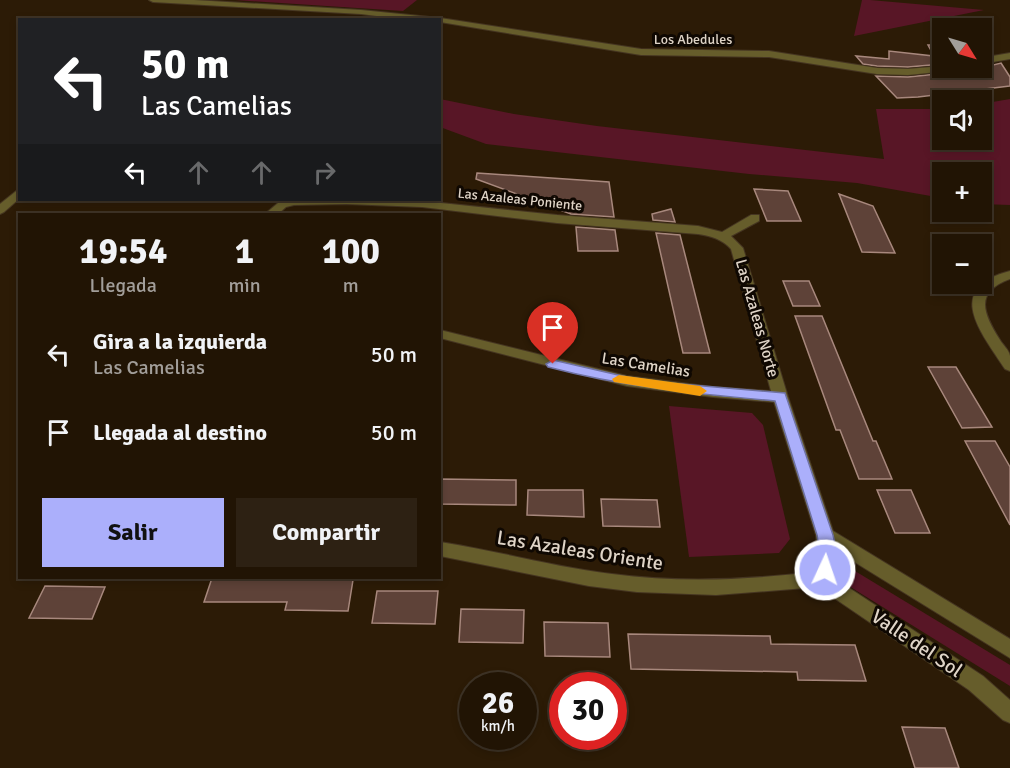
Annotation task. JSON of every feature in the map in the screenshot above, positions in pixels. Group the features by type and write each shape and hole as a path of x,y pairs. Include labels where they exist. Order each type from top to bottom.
{"street":[{"name":"Los Abedules","path":"153,0 350,11 418,18"},
{"name":"Los Abedules","path":"441,20 640,52 769,54 877,71 908,72 932,70"},
{"path":"992,59 1010,56"},
{"path":"2,208 18,193"},
{"path":"2,208 18,200"},
{"name":"Las Azaleas Poniente","path":"275,211 301,201 422,202 547,218 698,230 723,236"},
{"path":"723,236 755,218"},
{"name":"Las Azaleas Norte","path":"723,236 737,248 780,397 825,535 827,560 821,579"},
{"path":"1010,275 987,283 979,290 976,299 976,309 1010,366"},
{"name":"Las Camelias","path":"441,334 627,381 713,392 780,397"},
{"path":"825,535 1010,649"},
{"name":"Las Azaleas Oriente","path":"441,549 571,575 650,586 725,588 821,579"},
{"name":"Valle del Sol","path":"821,579 976,682 1010,713"}],"shaded area":[{"path":"235,0 417,0 403,11"},
{"path":"862,0 984,10 944,18 932,18 932,20 854,36"},
{"path":"441,99 514,114 597,126 884,159 876,109 932,109 932,150 992,150 992,102 1010,99 1010,205 992,204 992,162 932,162 932,196 857,183 749,174 486,144 441,127"},
{"path":"669,406 752,413 763,425 790,539 779,553 689,557"},
{"path":"855,571 1010,665 1010,686 844,583"}],"building":[{"path":"889,51 932,56 932,65 877,66 863,64 856,56 889,59"},
{"path":"1001,63 1010,77 1010,86 977,90 932,90 932,95 897,98 876,76 908,77 932,75 932,78 992,78 992,65"},
{"path":"477,173 609,182 614,217 571,214 476,179"},
{"path":"754,189 788,191 801,221 767,221"},
{"path":"839,194 873,206 895,253 862,252"},
{"path":"671,209 675,222 653,220 652,214"},
{"path":"576,227 615,230 618,251 578,251"},
{"path":"656,233 680,235 710,353 683,353"},
{"path":"783,281 809,281 820,306 793,306"},
{"path":"795,316 822,316 873,441 876,441 892,479 859,479 840,430 836,430"},
{"path":"928,367 956,367 992,427 962,428"},
{"path":"965,441 995,441 1010,467 1010,525"},
{"path":"441,479 516,480 516,505 441,504"},
{"path":"528,490 583,490 584,517 527,515"},
{"path":"877,490 911,490 930,533 895,533"},
{"path":"601,499 657,500 660,527 603,526"},
{"path":"212,579 353,580 348,611 285,610 287,602 204,602"},
{"path":"45,586 105,587 92,619 29,618"},
{"path":"377,591 438,591 435,624 372,623"},
{"path":"461,609 524,610 523,643 459,642"},
{"path":"544,622 608,623 610,657 545,656"},
{"path":"628,634 770,636 771,644 855,645 866,681 798,680 797,672 631,669"},
{"path":"902,727 945,728 959,768 915,768"}],"slow traffic":[{"path":"619,379 700,391"}],"route":[{"path":"553,364 627,381 713,392 780,397 825,535 828,548 825,570"}]}
